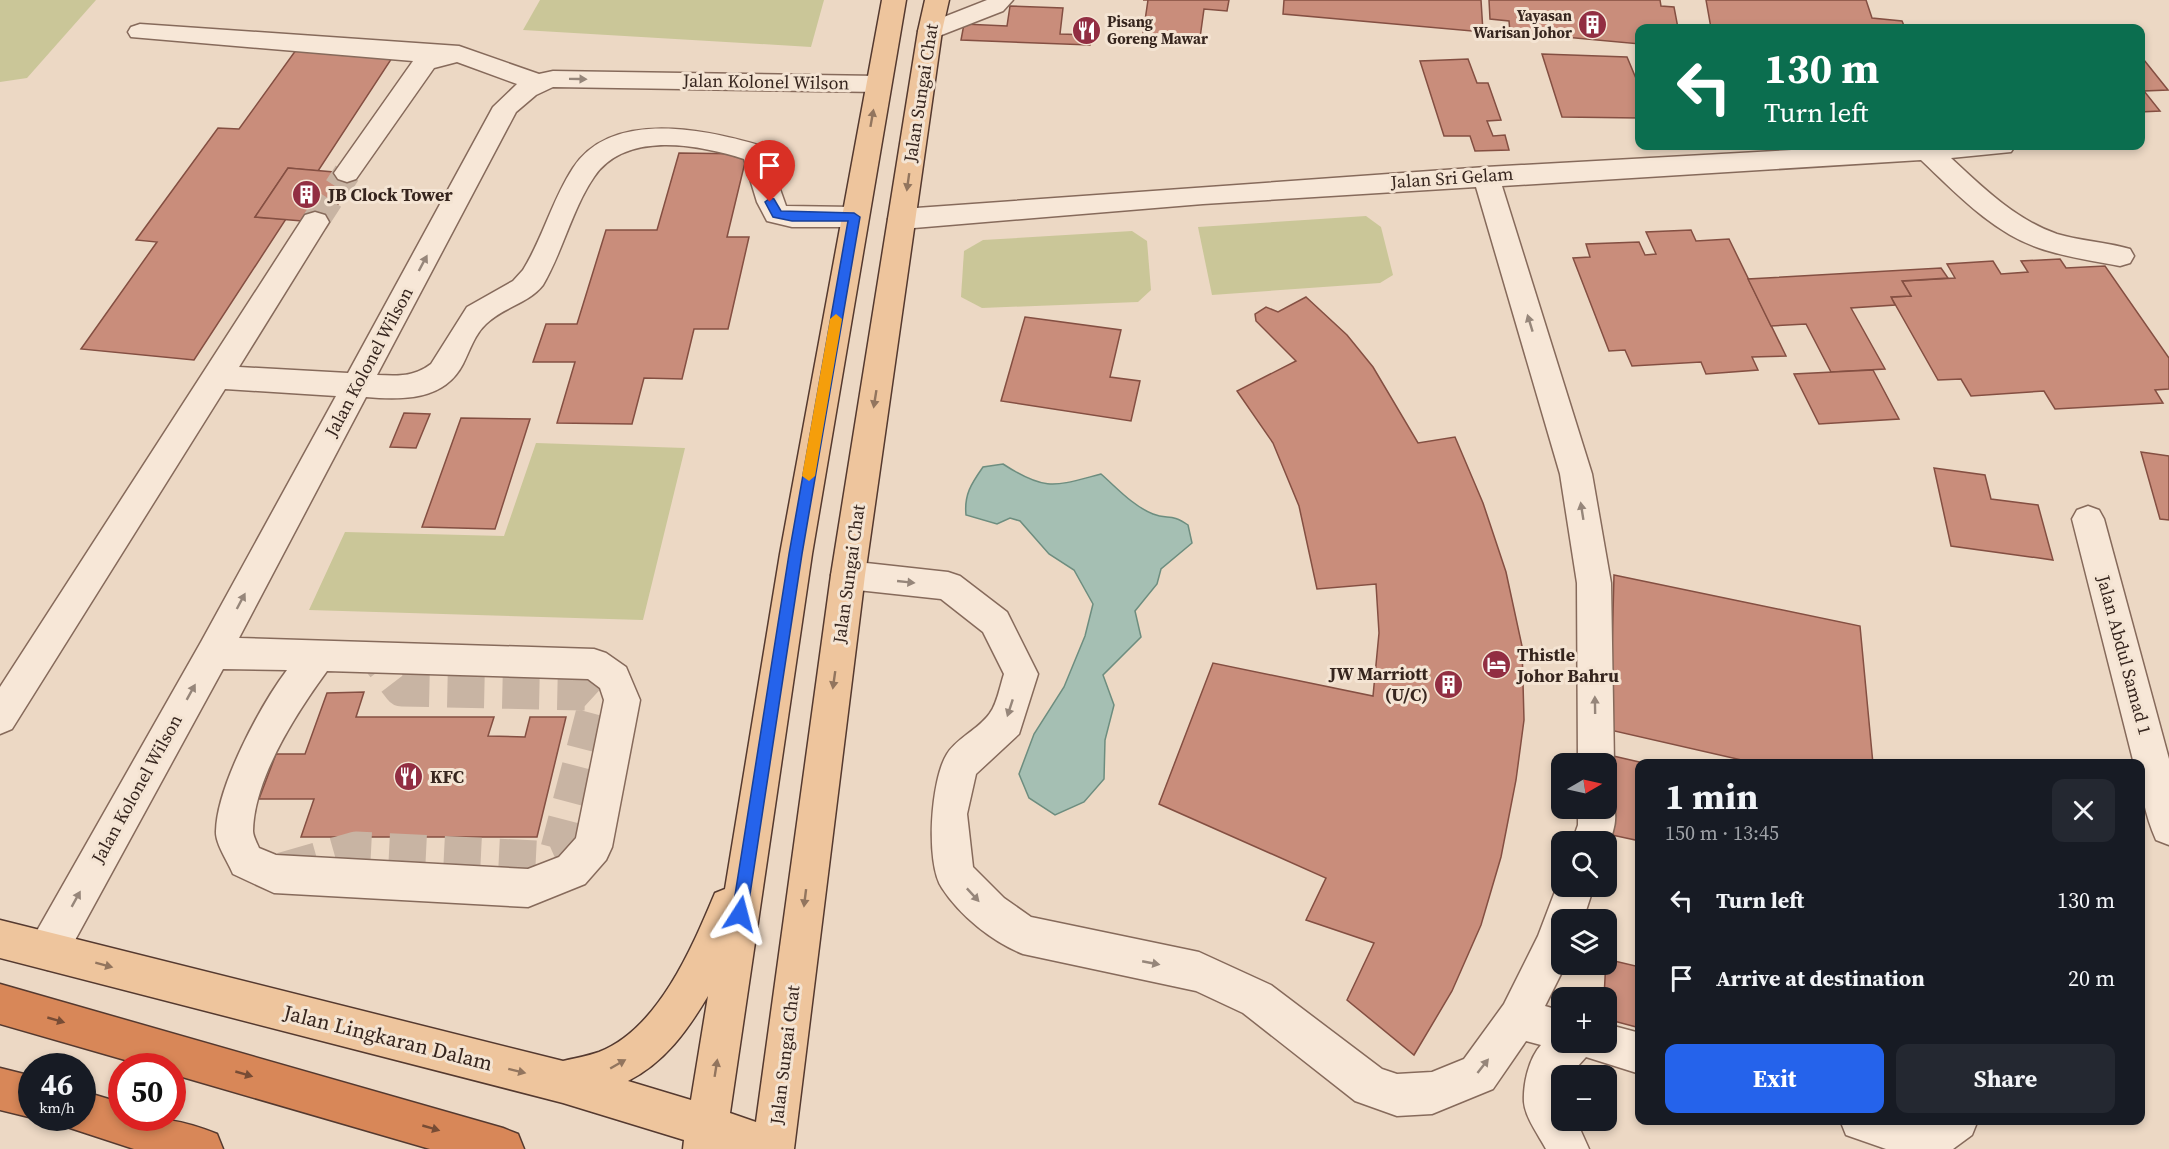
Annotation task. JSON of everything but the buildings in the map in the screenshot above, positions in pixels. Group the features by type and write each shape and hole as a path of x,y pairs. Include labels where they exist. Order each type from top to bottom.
{"highway":[{"path":"0,1004 503,1149"},
{"path":"0,1089 18,1094"},
{"path":"96,1116 202,1149"}],"main road":[{"path":"705,1137 795,554 894,0"},
{"name":"Jalan Sungai Chat","path":"773,1149 848,575 930,31 937,0"},
{"path":"563,1082 609,1069 635,1054 673,1016 706,961 747,867"},
{"name":"Jalan Lingkaran Dalam","path":"0,939 563,1082 705,1137 773,1149"}],"street":[{"path":"930,31 995,6 1001,0"},
{"path":"140,32 442,55 459,54 536,82"},
{"path":"347,173 425,62 442,55"},
{"name":"Jalan Kolonel Wilson","path":"48,950 213,652 506,107 524,89 536,82 553,79 879,84"},
{"path":"216,378 403,388 423,385 447,371 473,318 529,283 588,166 606,149 628,139 666,137 732,145 756,153 770,202 777,214 792,217 854,217"},
{"path":"1927,150 1970,191 2000,214 2046,241 2120,256"},
{"name":"Jalan Sri Gelam","path":"902,219 1486,176 1927,150"},
{"path":"1486,176 1576,474 1593,583 1596,753"},
{"path":"0,718 315,222"},
{"name":"Jalan Abdul Samad 1","path":"2088,519 2169,826"},
{"path":"848,575 948,586 995,622 1021,675 1005,722 960,765 949,814 955,875 990,912 1023,935 1198,972 1257,999 1370,1086 1397,1095 1432,1094 1478,1074 1518,1018 1551,952"},
{"path":"213,652 594,664 614,678 622,700 619,725 593,846 572,871 528,888 274,874 246,861 234,833 241,793 281,706 318,656"},
{"path":"1518,1018 1551,1028"},
{"path":"1617,1047 1635,1052"},
{"path":"1562,1053 1550,1066 1545,1103 1568,1149"},
{"path":"1877,1125 1893,1130 1949,1134"}],"shaded area":[{"path":"0,0 96,0 27,78 0,82"},
{"path":"540,0 824,0 811,47 523,30"},
{"path":"1366,216 1381,227 1393,275 1380,283 1212,295 1198,227"},
{"path":"1132,231 1147,241 1151,290 1138,302 982,308 961,297 964,251 983,240"},
{"path":"536,443 685,448 643,620 309,610 345,532 504,536"},
{"path":"1003,464 1041,483 1061,483 1101,474 1146,511 1158,516 1177,519 1188,525 1192,543 1161,569 1157,584 1135,611 1141,637 1103,675 1114,705 1105,740 1104,779 1084,802 1055,815 1029,798 1019,774 1034,734 1064,687 1085,636 1093,604 1074,570 1049,554 1020,521 1010,518 997,524 966,515 969,490 983,467"}],"tunnel":[{"path":"315,222 347,173"},
{"path":"282,871 356,850 536,859 559,849 597,703 585,692 402,688 379,658"}],"slow traffic":[{"path":"809,476 836,319"}],"place":[{"name":"Yayasan Warisan Johor","path":"1593,25"},
{"name":"Pisang Goreng Mawar","path":"1086,31"},
{"name":"JB Clock Tower","path":"307,195"},
{"name":"Thistle Johor Bahru","path":"1496,665"},
{"name":"JW Marriott (U/C)","path":"1449,684"},
{"name":"KFC","path":"409,777"}],"route":[{"path":"740,914 795,554 854,217 792,217 777,214 770,202"}]}
